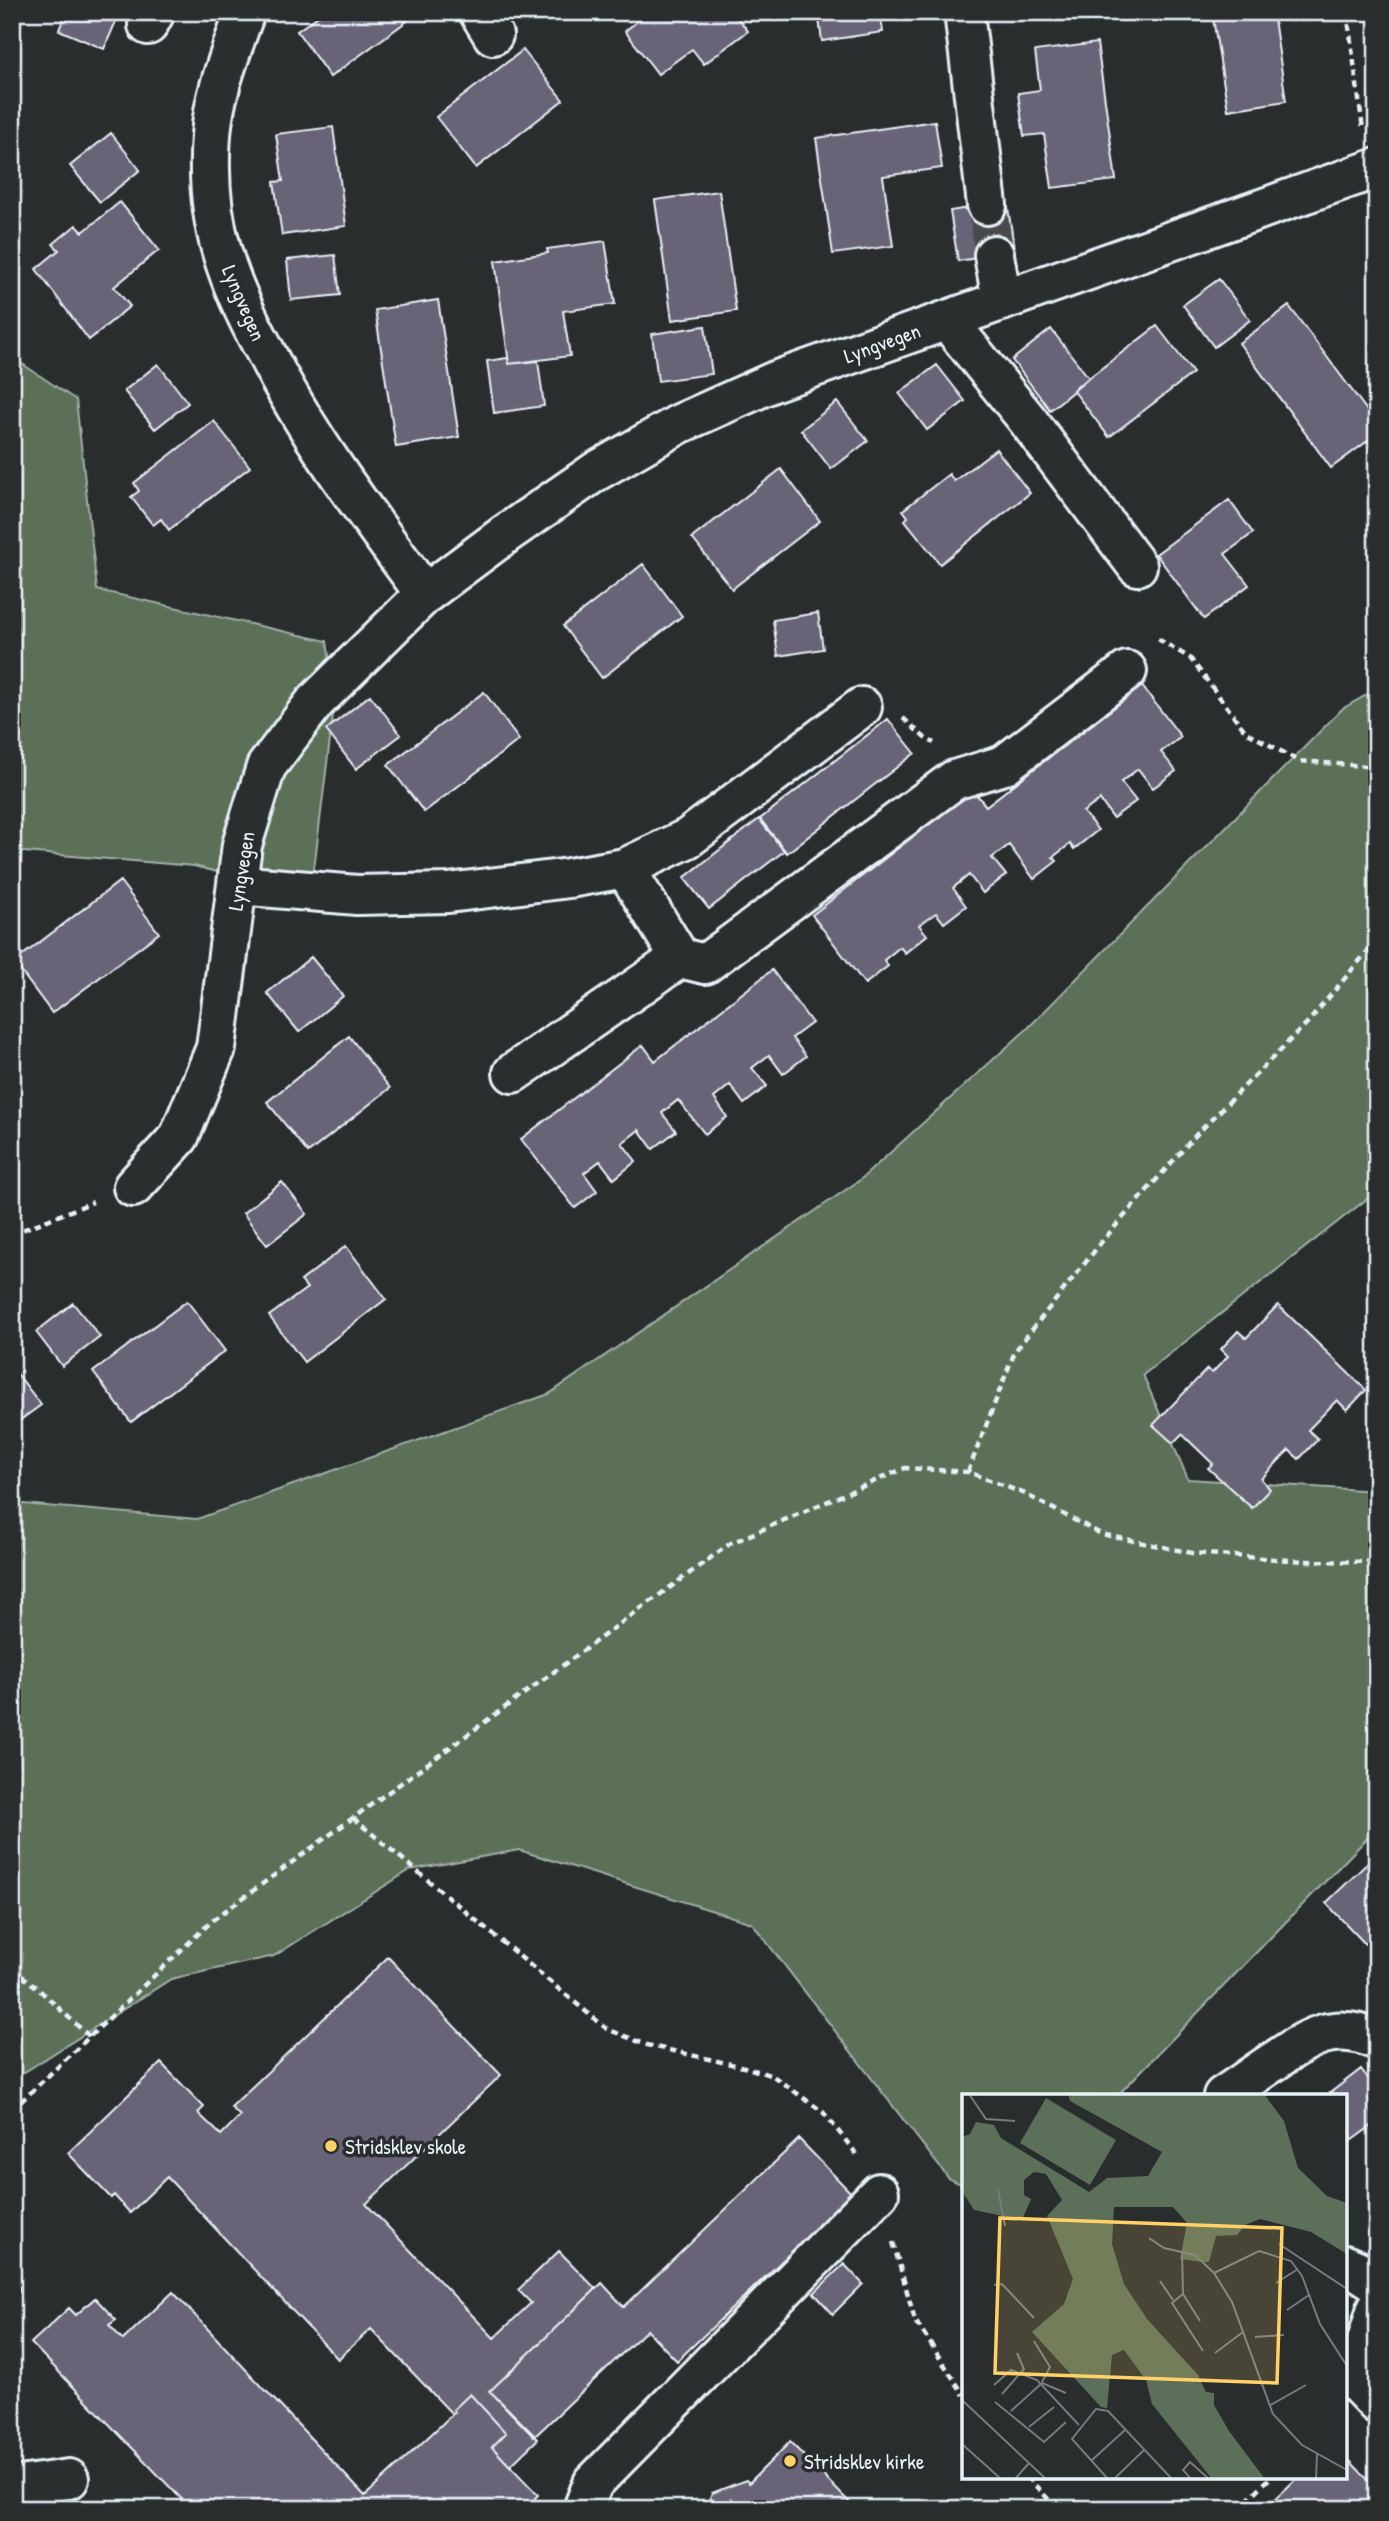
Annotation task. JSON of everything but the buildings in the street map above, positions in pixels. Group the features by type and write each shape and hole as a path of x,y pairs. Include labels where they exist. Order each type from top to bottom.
{"street":[{"name":"Lyngvegen","path":"245,12 219,89 211,135 211,202 222,251 239,303 285,392 361,507 425,594"},
{"path":"964,12 987,205"},
{"name":"Lyngvegen","path":"133,1187 179,1137 216,1048 242,845 266,767 315,702 425,594 595,472 679,424 775,381 1373,170"},
{"path":"994,255 1002,301"},
{"path":"947,320 1026,418 1137,566"},
{"path":"625,868 680,958 705,964 954,780 1004,765 1127,671"},
{"path":"237,885 358,895 448,892 569,878 625,868 688,838 862,707"},
{"path":"513,1073 680,958"},
{"path":"1226,2094 1318,2034 1338,2030 1364,2034 1377,2040"},
{"path":"583,2509 593,2483 879,2193"},
{"path":"1347,2266 1377,2283"},
{"path":"1366,2393 1377,2308"},
{"path":"12,2487 69,2480"}],"path":[{"path":"1347,12 1373,170"},
{"path":"1147,637 1190,657 1246,732 1299,761 1377,767"},
{"path":"862,707 895,711 925,738 984,769"},
{"path":"968,1472 1015,1351 1113,1229 1194,1138 1309,1021 1377,940"},
{"path":"12,1234 133,1187"},
{"path":"12,2110 214,1919 731,1544 905,1468 968,1472 1023,1493 1101,1534 1192,1553 1303,1561 1377,1562"},
{"path":"353,1818 607,2029 647,2045 773,2076 823,2112 872,2173 915,2320 962,2392"},
{"path":"12,1968 90,2038"},
{"path":"12,2239 17,2253 18,2291"},
{"path":"1029,2479 1058,2509"},
{"path":"1238,2509 1269,2479"}],"green space":[{"path":"12,357 76,400 97,590 327,641 335,699 310,901 194,866 12,851"},
{"path":"1377,689 1377,1191 1143,1375 1188,1479 1377,1491 1377,1828 1119,2094 962,2094 962,2184 949,2179 752,1923 519,1850 410,1870 274,1956 171,1979 12,2080 12,1503 197,1519 549,1394 860,1180 1028,1028 1342,709"}],"tunnel":[{"path":"987,205 994,255"}],"place":[{"name":"Stridsklev skole","path":"331,2146"},
{"name":"Stridsklev kirke","path":"790,2461"}]}
